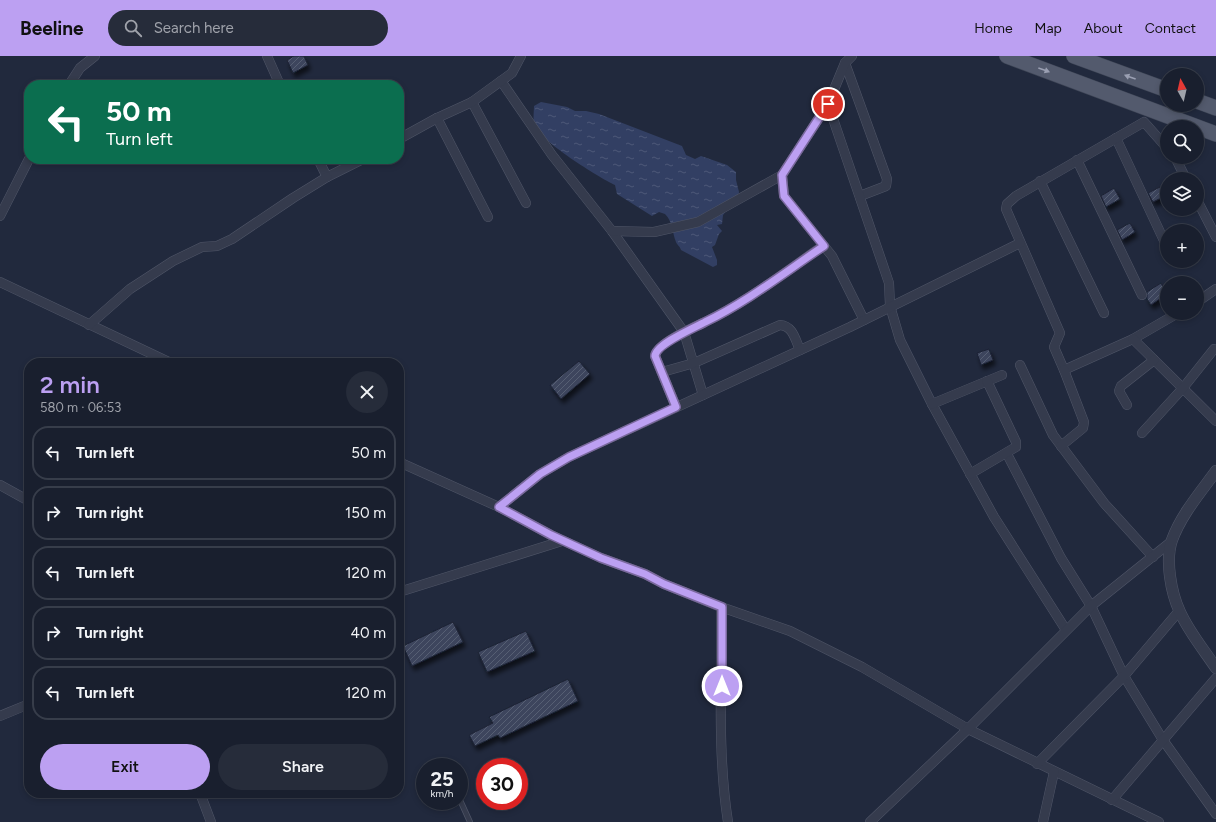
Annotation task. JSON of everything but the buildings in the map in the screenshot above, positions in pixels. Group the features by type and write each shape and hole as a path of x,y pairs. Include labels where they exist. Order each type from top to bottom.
{"main road":[{"path":"1007,56 1216,134"},
{"path":"1074,56 1160,87"},
{"path":"1204,104 1216,108"}],"street":[{"path":"72,80 80,68 95,56"},
{"path":"267,56 278,80"},
{"path":"404,136 437,118 472,102 512,74 521,56"},
{"path":"612,231 654,232 698,222 782,175 828,104 845,63 852,56"},
{"path":"845,63 887,179 886,186 860,196"},
{"path":"501,81 552,155 612,231 684,332 703,395"},
{"path":"472,102 526,203"},
{"path":"828,104 889,283 890,306 900,340 932,404 994,517 1066,630"},
{"path":"437,118 488,217"},
{"path":"1061,446 1083,428 1084,422 1054,347 1060,333 1006,209 1007,204 1016,196 1040,181 1144,122 1160,140"},
{"path":"1116,138 1160,232"},
{"path":"1077,160 1142,295"},
{"path":"0,216 26,164"},
{"path":"320,164 327,177"},
{"path":"89,325 130,289 173,261 202,247 217,246 232,239 293,198 327,177 353,164"},
{"path":"782,175 784,196 832,256 864,320"},
{"path":"1040,181 1104,314"},
{"path":"1204,214 1216,237"},
{"path":"499,507 540,474 569,457 864,320 1020,243"},
{"path":"676,407 655,356 655,352 684,332 721,314 824,246"},
{"path":"0,282 160,358"},
{"path":"1204,297 1216,289"},
{"path":"1064,370 1133,339 1166,320"},
{"path":"662,372 694,364 780,325 786,325 790,328 800,350"},
{"path":"1133,339 1216,420"},
{"path":"1142,433 1183,388 1214,349"},
{"path":"1127,405 1119,391 1121,386 1154,360"},
{"path":"1020,365 1053,435 1104,502 1152,557"},
{"path":"932,404 1002,375"},
{"path":"970,474 1007,454 1016,447 1016,442 987,381"},
{"path":"1007,454 1060,558 1091,606 1124,676 1164,740 1216,814"},
{"path":"404,464 499,507 562,541 722,607 790,631 862,668 968,729 1037,764 1159,822"},
{"path":"1216,471 1180,523 1172,541 1168,559 1179,612 1216,668"},
{"path":"0,485 24,498"},
{"path":"404,590 562,541"},
{"path":"870,822 968,729 1091,606 1172,541"},
{"path":"722,607 722,749 724,796 728,822"},
{"path":"1037,764 1124,676 1179,612"},
{"path":"1112,800 1216,678"},
{"path":"0,716 24,706"},
{"path":"1043,822 1054,772"},
{"path":"202,798 211,822"}],"lane":[{"path":"465,810 470,822"}],"water":[{"path":"541,102 567,107 575,111 586,111 599,114 682,146 686,155 695,159 701,156 727,165 736,172 739,192 738,197 723,215 722,224 717,225 722,231 719,234 715,245 712,247 717,260 717,265 713,267 681,250 676,242 670,220 665,214 659,212 652,216 617,194 615,185 570,158 546,139 538,131 534,124 534,106"}],"route":[{"path":"722,686 722,607 664,584 645,574 601,558 551,535 499,507 523,486 569,457 676,407 655,356 657,349 684,332 721,314 824,246 784,196 782,175 828,104"}]}
